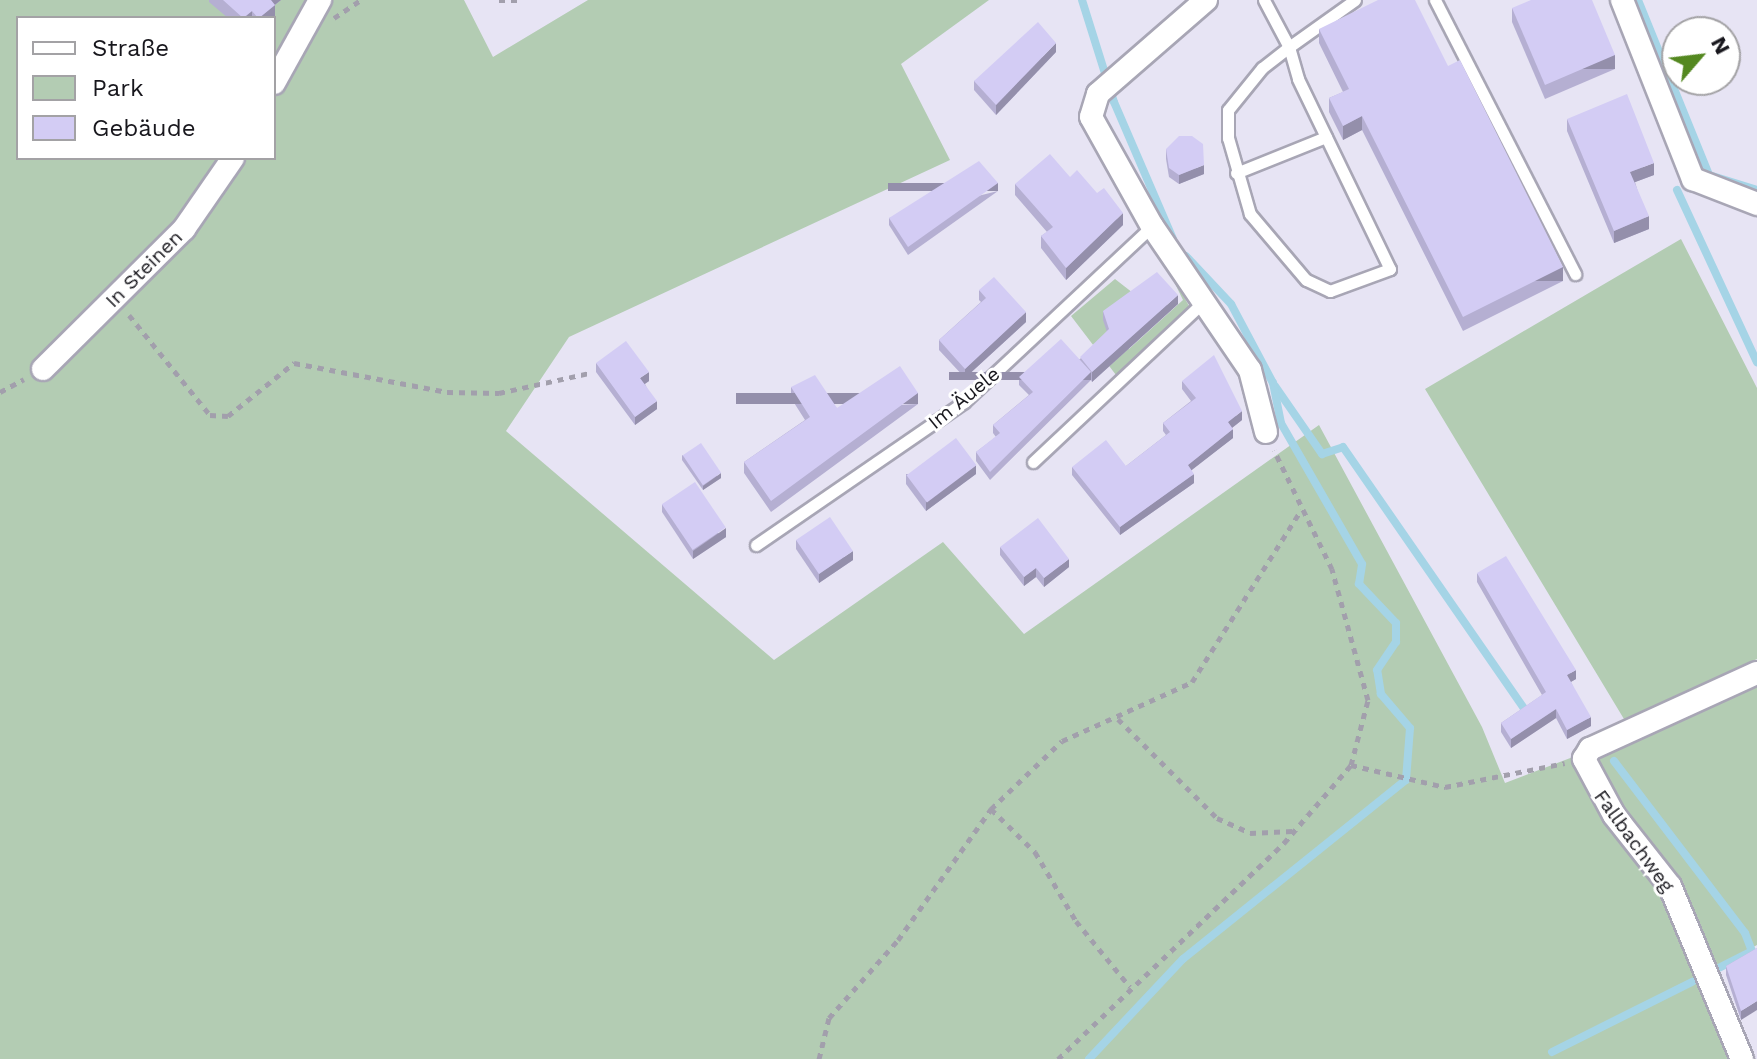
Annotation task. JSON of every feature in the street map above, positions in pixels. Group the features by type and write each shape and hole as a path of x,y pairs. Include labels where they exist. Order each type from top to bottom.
{"street":[{"path":"276,79 320,0"},
{"path":"1206,0 1098,94 1091,117 1100,140 1201,304 1250,370 1266,432"},
{"path":"1622,0 1693,179 1757,204"},
{"name":"In Steinen","path":"43,369 184,229 232,160"},
{"path":"1584,759 1590,749 1757,673"},
{"name":"Fallbachweg","path":"1584,759 1614,815 1670,886 1742,1059"}],"lane":[{"path":"1264,0 1289,47 1326,137 1390,269 1350,290 1330,291 1306,280 1274,248 1250,214 1236,173 1228,110 1289,47 1355,0"},
{"path":"1435,0 1575,274"},
{"path":"1236,173 1326,137"},
{"name":"Im Äuele","path":"756,545 964,402 1152,226"},
{"path":"1033,462 1201,304"}],"path":[{"path":"499,0 519,0"},
{"path":"115,298 210,415 228,416 294,363 447,392 499,393 589,373"},
{"path":"1058,1059 1294,831 1351,765 1368,700 1332,569 1266,432"},
{"path":"819,1059 829,1018 898,940 991,809 1062,741 1118,719 1192,682 1301,510"},
{"path":"1118,719 1217,818 1250,833 1294,831"},
{"path":"1351,765 1445,787 1584,759"},
{"path":"991,809 1035,852 1076,921 1130,987"}],"green space":[{"path":"0,0 464,0 493,57 588,0 989,0 901,64 950,160 569,337 506,431 774,660 943,542 1024,634 1319,425 1482,727 1505,783 1633,734 1425,389 1681,239 1757,388 1757,659 1744,665 1757,677 1757,945 1696,978 1729,1059 0,1059"},
{"path":"1163,259 1189,306 1116,375 1071,316 1115,279 1133,293 1129,349 1183,300"}],"building":[{"path":"223,0 271,0 275,5 261,16 256,16 252,11 241,16"},
{"path":"1378,0 1415,0 1448,66 1460,60 1563,267 1463,317 1362,116 1343,126 1329,98 1349,89 1319,29"},
{"path":"1531,0 1592,0 1615,55 1545,85 1512,8"},
{"path":"1038,22 1056,43 996,105 974,81"},
{"path":"1627,94 1654,163 1630,172 1649,216 1614,231 1567,119"},
{"path":"1179,136 1192,136 1203,144 1204,165 1179,175 1169,168 1166,149"},
{"path":"1050,154 1070,177 1077,170 1097,193 1104,188 1123,213 1066,268 1041,236 1053,227 1015,184"},
{"path":"979,161 998,183 908,247 889,218"},
{"path":"1157,272 1178,295 1092,372 1080,357 1109,329 1103,311"},
{"path":"994,277 1026,312 965,369 939,340 986,298 979,290"},
{"path":"1061,339 1091,372 990,472 976,452 1000,433 993,425 1033,392 1019,377"},
{"path":"626,341 649,372 640,378 657,401 635,417 596,363"},
{"path":"1214,355 1242,411 1228,422 1233,429 1188,465 1194,474 1120,527 1072,467 1106,440 1126,466 1170,432 1163,423 1196,398 1182,381"},
{"path":"900,366 918,393 771,501 744,462 810,417 791,387 815,375 837,408"},
{"path":"956,438 976,465 927,502 906,475"},
{"path":"701,443 721,473 703,485 683,455"},
{"path":"695,482 726,528 693,550 662,504"},
{"path":"830,517 853,551 819,574 796,540"},
{"path":"1038,518 1069,559 1044,578 1036,568 1024,577 1000,547"},
{"path":"1506,556 1576,670 1567,675 1591,717 1567,730 1556,709 1511,739 1501,723 1546,692 1477,573"},
{"path":"1757,948 1757,1001 1741,1011 1726,966"}],"waterway":[{"path":"1082,0 1114,102 1173,239"},
{"path":"1638,0 1709,175 1757,190"},
{"path":"1677,190 1757,362"},
{"path":"1089,1059 1183,959 1406,780 1410,728 1381,694 1377,670 1396,642 1396,623 1359,584 1362,564 1281,423 1273,383 1231,304 1186,256"},
{"path":"1275,386 1322,454 1343,447 1528,714"},
{"path":"1614,761 1745,933 1752,951 1720,967"},
{"path":"1552,1052 1692,982"}]}
